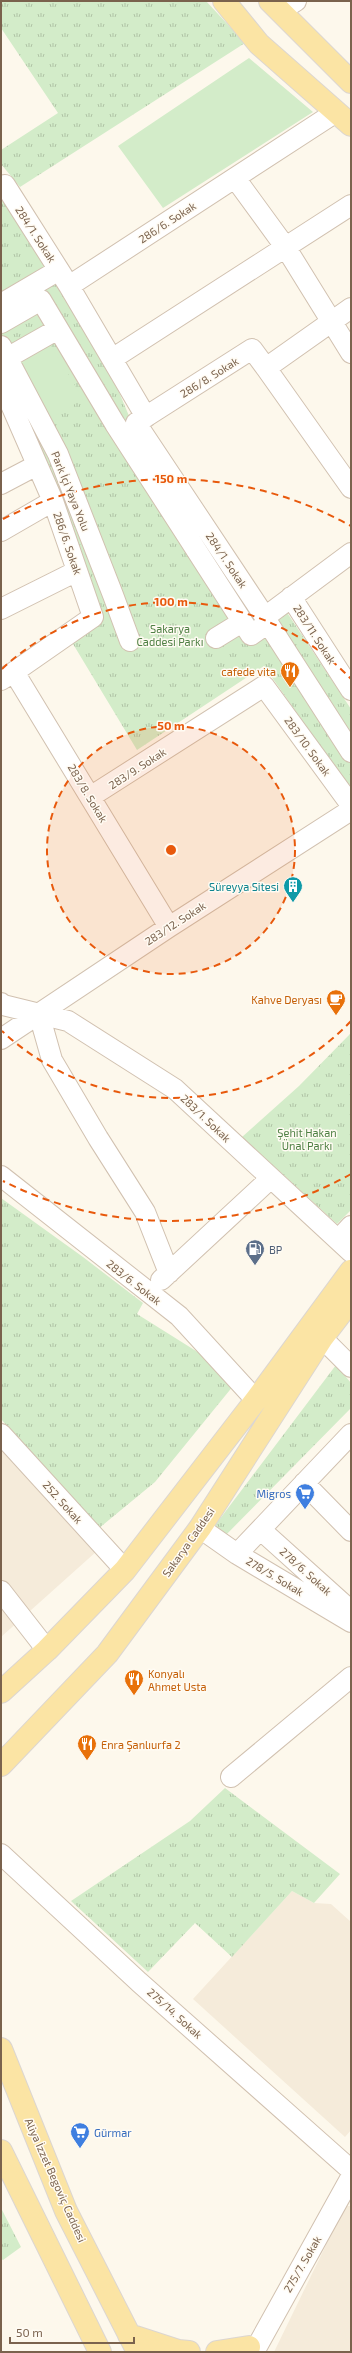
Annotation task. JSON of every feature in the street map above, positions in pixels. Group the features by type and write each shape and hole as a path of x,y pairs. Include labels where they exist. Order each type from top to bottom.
{"main road":[{"path":"224,1 259,44 344,119"},
{"path":"282,4 351,82"},
{"path":"1,1692 47,1650 125,1570 256,1400 351,1271"},
{"name":"Sakarya Caddesi","path":"1,1764 107,1654 200,1528 322,1338 351,1300"},
{"name":"Aliya İzzet Begoviç Caddesi","path":"1,2049 66,2210 133,2343"},
{"path":"1,2151 100,2352"},
{"path":"133,2343 189,2352"},
{"path":"217,2352 251,2347"}],"street":[{"name":"286/6. Sokak","path":"1,304 64,278 235,178 344,119"},
{"path":"235,178 286,248 351,353"},
{"name":"284/1. Sokak","path":"1,187 4,185 64,278"},
{"path":"112,360 351,205"},
{"path":"64,278 146,417"},
{"path":"1,322 40,300 115,424 242,622 251,635 268,623 351,752"},
{"path":"351,308 266,368 351,488"},
{"path":"3,357 58,329"},
{"name":"286/8. Sokak","path":"146,417 252,349 266,368"},
{"name":"Park İçi Yaya Yolu","path":"3,357 58,454 114,595 130,641"},
{"name":"286/6. Sokak","path":"1,382 53,501 93,617 7,676"},
{"name":"284/1. Sokak","path":"146,417 136,423 265,617 351,553"},
{"path":"1,484 37,464"},
{"path":"1,531 53,501"},
{"path":"1,609 77,571"},
{"name":"283/11. Sokak","path":"291,597 351,690"},
{"path":"216,638 242,622"},
{"name":"283/8. Sokak","path":"7,676 90,797 169,927"},
{"name":"283/9. Sokak","path":"90,797 264,686"},
{"name":"283/10. Sokak","path":"264,686 351,805"},
{"name":"283/12. Sokak","path":"1,1039 169,927 351,810"},
{"name":"283/1. Sokak","path":"1,1003 3,1005 68,1021 175,1089 271,1178 347,1240"},
{"path":"39,1014 52,1060 144,1212 169,1273"},
{"name":"283/6. Sokak","path":"1,1176 179,1316 256,1400"},
{"path":"148,1292 271,1178"},
{"path":"322,1338 351,1367"},
{"name":"252. Sokak","path":"1,1434 125,1570"},
{"path":"237,1554 351,1435"},
{"path":"304,1483 351,1531"},
{"name":"278/5. Sokak","path":"200,1528 237,1554 351,1622"},
{"name":"278/6. Sokak","path":"261,1530 351,1611"},
{"path":"1,1591 47,1650"},
{"path":"231,1778 351,1676"},
{"name":"275/14. Sokak","path":"1,1854 139,1982 351,2170"},
{"name":"275/7. Sokak","path":"251,2347 351,2177"}],"shaded area":[{"path":"1,1434 97,1551 1,1637"},
{"path":"292,1891 314,1903 331,1904 351,1922 351,2130 345,2137 193,1999"},
{"path":"345,2206 351,2206 351,2352 274,2352"}],"green space":[{"path":"4,1 206,1 245,43 20,187 1,164 1,150 58,113 1,28 1,3"},
{"path":"249,58 313,112 163,208 118,146"},
{"name":"Sakarya Caddesi Parkı","path":"1,198 66,296 119,392 137,435 192,527 260,628 286,611 351,709 351,783 348,786 264,666 137,750 70,639 93,617 1,367"},
{"path":"1,267 13,289 1,296"},
{"path":"48,341 83,399 50,419 15,361"},
{"name":"Şehit Hakan Ünal Parkı","path":"351,1033 351,1210 337,1224 242,1137 299,1086"},
{"path":"1,1198 83,1257 143,1303 137,1314 212,1361 238,1380 155,1482 98,1529 1,1419"},
{"path":"336,1365 351,1383 351,1408 220,1541 210,1532"},
{"path":"225,1788 340,1874 314,1903 292,1891 232,1957 195,1923 148,1972 71,1901 190,1821"},
{"path":"1,2208 21,2247 3,2260 1,2259"}],"place":[{"name":"cafede vita","path":"290,688"},
{"name":"Süreyya Sitesi","path":"293,903"},
{"name":"Kahve Deryası","path":"336,1016"},
{"name":"BP","path":"255,1266"},
{"name":"Migros","path":"305,1510"},
{"name":"Konyalı Ahmet Usta","path":"134,1696"},
{"name":"Enra Şanlıurfa 2","path":"87,1761"},
{"name":"Gürmar","path":"80,2149"}]}
